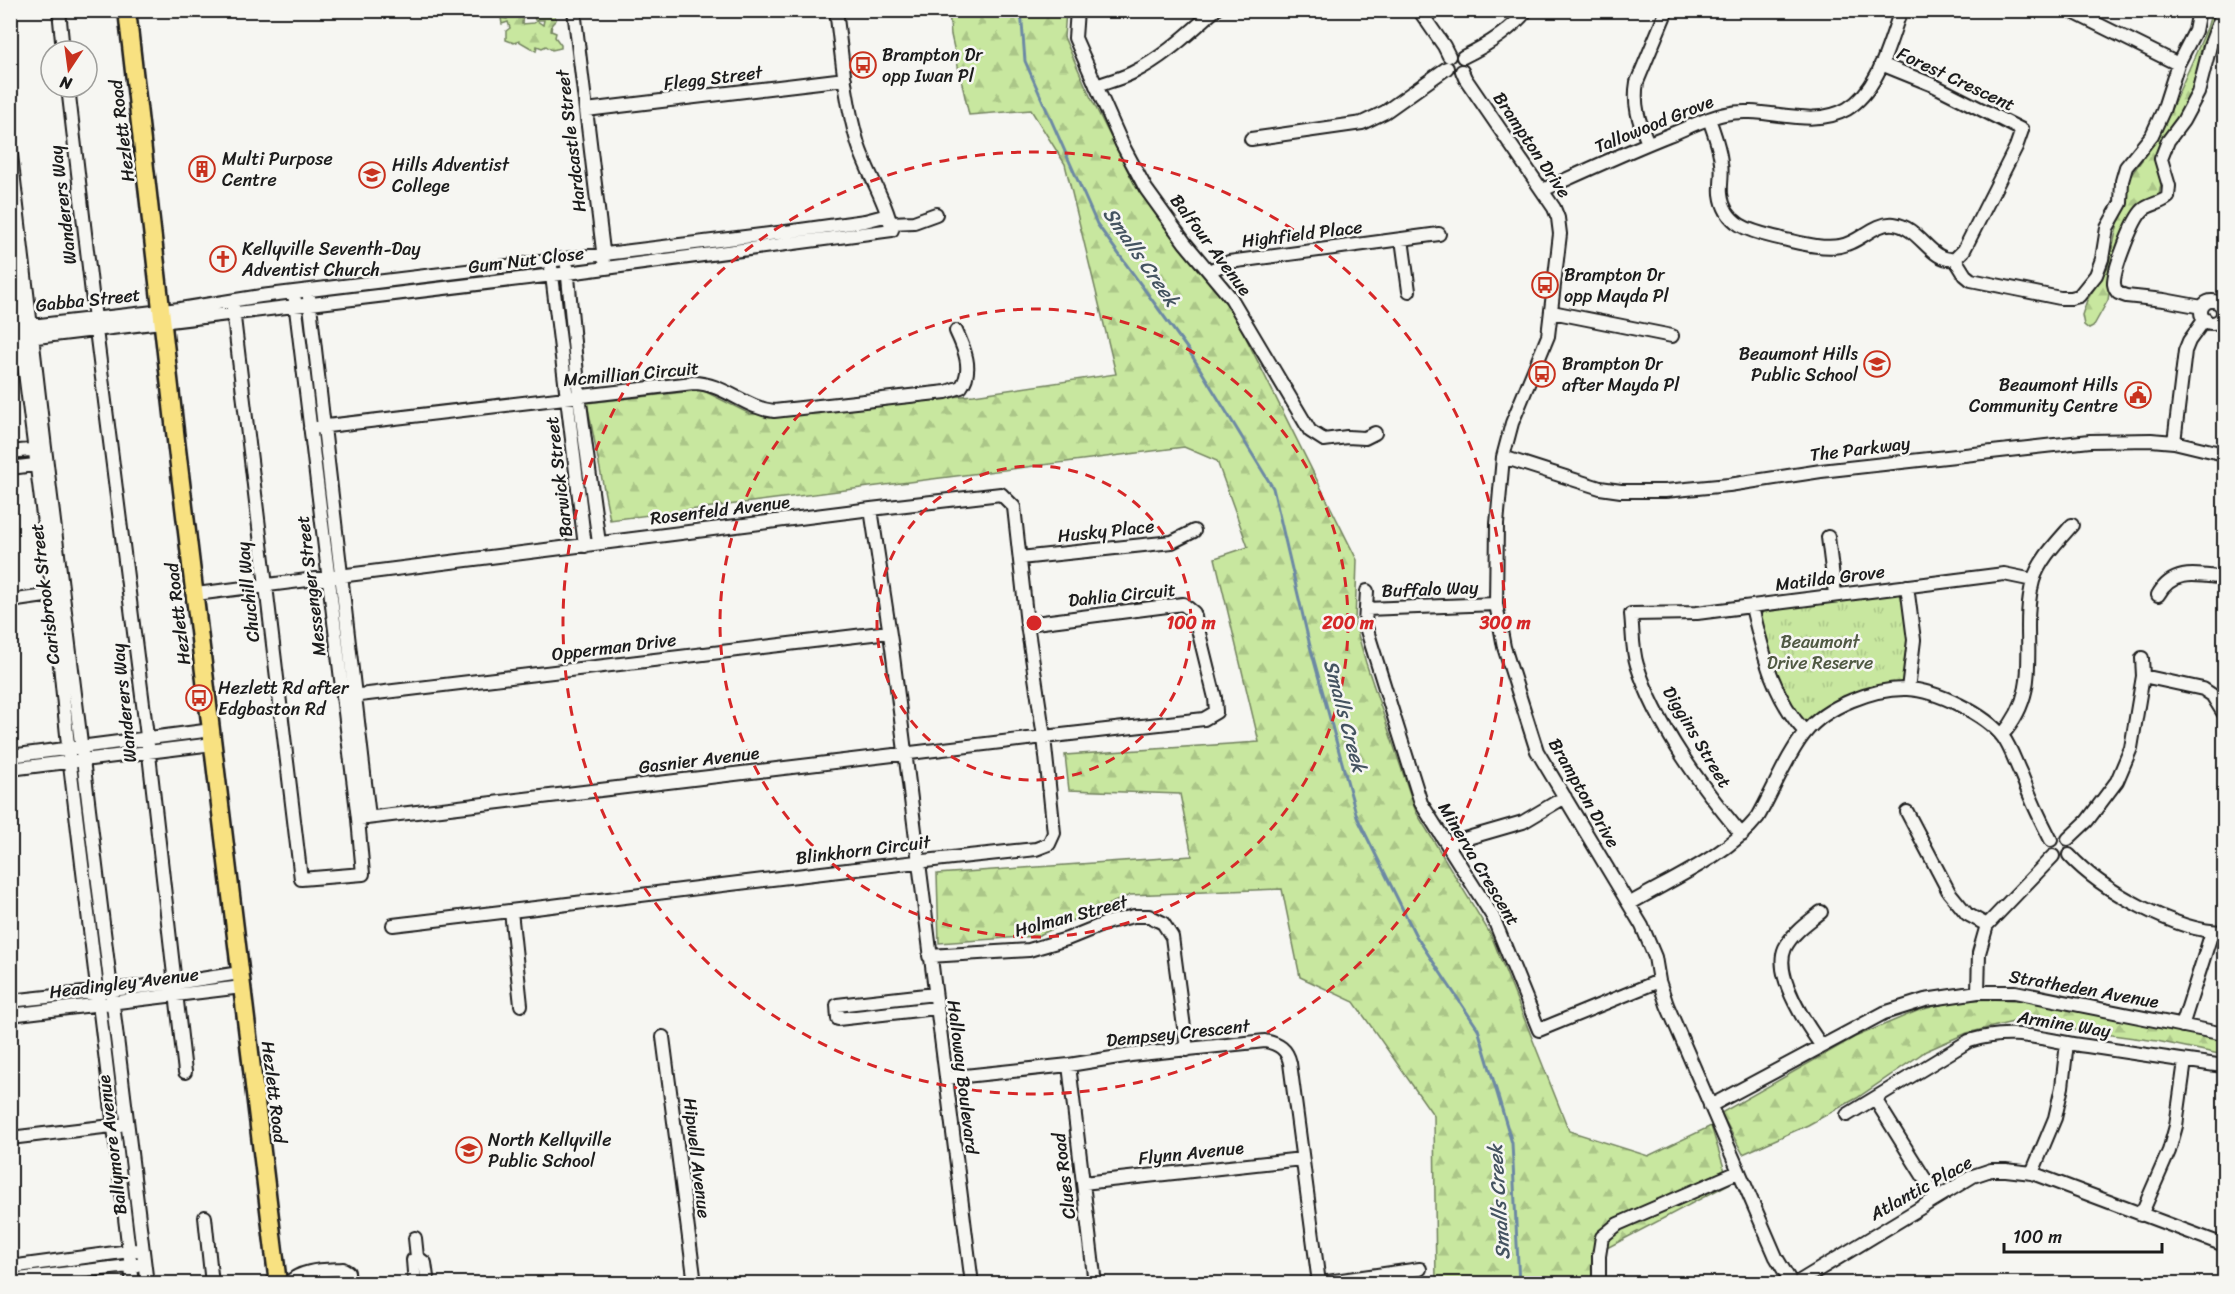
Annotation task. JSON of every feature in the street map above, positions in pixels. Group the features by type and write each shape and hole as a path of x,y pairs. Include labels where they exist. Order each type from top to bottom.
{"main road":[{"name":"Hezlett Road","path":"127,10 278,1284"}],"street":[{"path":"59,10 62,39"},
{"name":"Hardcastle Street","path":"574,10 605,267"},
{"path":"836,10 845,79 859,148 890,223"},
{"name":"Balfour Avenue","path":"1077,10 1075,38 1122,144 1146,189 1185,243 1231,298 1310,431 1324,440 1347,437 1365,438 1375,433"},
{"path":"1096,86 1131,74 1152,61 1215,10"},
{"path":"1251,138 1362,123 1385,112 1448,62 1456,54 1462,57 1465,63 1462,71 1453,73 1448,62 1444,46 1419,10"},
{"path":"1462,57 1505,32 1518,22 1527,10"},
{"path":"1648,143 1636,115 1635,94 1637,81 1667,10"},
{"name":"Tallowood Grove","path":"1543,190 1648,143 1709,119 1742,112 1820,117 1847,108 1867,91 1881,64 1901,10"},
{"path":"2069,10 2178,64"},
{"path":"1709,119 1721,162 1722,197 1725,208 1737,224 1754,232 1806,244 1831,247 1843,246 1884,225 1892,224 1908,228 1942,258 1955,259 1965,275 1980,282 2060,298 2071,298 2079,296 2086,289 2100,267 2107,228 2121,203 2122,181 2126,168 2152,135 2166,104 2178,64 2194,31 2199,10"},
{"path":"2174,442 2185,351 2204,313 2212,301 2221,300 2223,317 2214,322 2204,313 2164,300 2118,293 2114,283 2116,270 2135,220 2144,208 2156,205 2168,197 2169,186 2161,159 2168,141 2183,121 2198,93 2210,46 2222,14 2224,15"},
{"name":"Forest Crescent","path":"1881,64 1933,85 2022,130 2016,147 1964,250 1955,259"},
{"name":"Brampton Drive","path":"1462,71 1543,190 1558,219 1560,234 1552,312 1544,348 1512,423 1503,457 1497,524 1496,604 1504,647 1537,751 1642,926 1655,957 1659,981 1738,1172 1776,1257 1794,1284"},
{"name":"Flegg Street","path":"586,110 845,79"},
{"name":"Wanderers Way","path":"69,99 185,1072"},
{"name":"Carisbrook Street","path":"10,146 24,325"},
{"name":"Gum Nut Close","path":"233,307 295,306 553,275 890,223 914,222 936,214"},
{"name":"Gum Nut Close","path":"163,316 233,307 308,291 865,221 890,223"},
{"name":"Highfield Place","path":"1209,271 1229,262 1439,234"},
{"path":"1402,240 1409,291"},
{"name":"Carisbrook Street","path":"10,253 26,339 78,752 113,1003"},
{"name":"Barwick Street","path":"566,259 573,397 585,546"},
{"name":"Barwick Street","path":"550,261 599,543"},
{"name":"Messenger Street","path":"308,291 341,575 349,696 364,818 363,874"},
{"name":"Messenger Street","path":"294,293 327,577 349,696"},
{"name":"Chuchill Way","path":"233,307 301,879 363,874"},
{"path":"1552,312 1672,336"},
{"name":"Gabba Street","path":"26,339 96,324 163,316"},
{"name":"Gabba Street","path":"24,325 96,324"},
{"name":"Mcmillian Circuit","path":"310,428 703,383 727,392 752,407 774,411 946,393 962,387 967,375 964,347 956,331"},
{"name":"The Parkway","path":"1503,457 1600,488 1621,491 1665,491 2090,441 2174,442 2224,454"},
{"path":"10,452 39,449"},
{"path":"10,468 42,464"},
{"name":"Rosenfeld Avenue","path":"196,594 1001,494 1014,507 1020,558"},
{"path":"871,509 904,754"},
{"path":"2002,735 2017,717 2026,685 2029,658 2029,612 2033,580 2053,548 2073,525"},
{"name":"Husky Place","path":"1020,558 1172,542 1194,531"},
{"path":"1828,537 1835,594"},
{"name":"Blinkhorn Circuit","path":"393,925 918,861 1036,849 1049,844 1054,833 1044,736 1027,624 1020,558"},
{"name":"Matilda Grove","path":"1631,614 1697,614 1835,594 2004,574 2033,580"},
{"path":"2158,595 2164,584 2187,574 2224,578"},
{"path":"1907,586 1914,640 1908,689"},
{"name":"Minerva Crescent","path":"1367,591 1365,624 1368,636 1421,803 1493,916 1539,1030 1659,981"},
{"path":"10,601 58,595"},
{"name":"Dahlia Circuit","path":"1027,624 1183,604 1194,613 1215,698 1216,712 1204,719 1044,736"},
{"name":"Buffalo Way","path":"1366,609 1442,608 1496,604"},
{"path":"1752,607 1764,658 1773,682 1805,732"},
{"name":"Diggins Street","path":"1631,614 1637,663 1656,712 1710,796 1742,835"},
{"name":"Opperman Drive","path":"349,696 889,632"},
{"path":"2068,839 2087,821 2117,781 2131,748 2143,676 2142,658"},
{"path":"2143,676 2203,689 2212,695 2224,714"},
{"path":"1629,904 1726,848 1742,835 1758,817 1805,732 1834,710 1871,694 1908,689 1927,693 1966,708 1982,718 2002,735 2051,840 2049,849 2053,856 2060,859 2069,855 2072,846 2068,839 2061,836 2051,840"},
{"name":"Gasnier Avenue","path":"364,818 1044,736"},
{"path":"10,756 78,752 213,737"},
{"name":"Carisbrook Street","path":"78,752 69,761 100,1005"},
{"name":"Halloway Boulevard","path":"904,754 972,1284"},
{"path":"10,769 69,761"},
{"path":"1447,844 1523,822 1565,797"},
{"path":"1907,812 1949,892 1966,914 1987,925"},
{"path":"2069,855 2095,880 2118,893 2188,927 2218,932 2182,1026"},
{"path":"1978,992 1979,953 1987,925 2053,856"},
{"path":"511,911 521,1005"},
{"path":"1821,912 1794,936 1785,948 1782,963 1796,1002 1821,1046"},
{"name":"Holman Street","path":"929,957 1029,950 1067,939 1109,922 1134,915 1149,916 1163,923 1172,937 1187,1050"},
{"name":"Headingley Avenue","path":"10,1015 100,1005 175,989 241,980"},
{"name":"Headingley Avenue","path":"10,1001 111,988 175,989"},
{"name":"Stratheden Avenue","path":"1710,1106 1884,1013 1925,1000 1978,992 2015,993 2224,1034"},
{"path":"934,994 837,1005 838,1018 936,1008"},
{"name":"Ballymore Avenue","path":"113,1003 128,1124 136,1250"},
{"name":"Ballymore Avenue","path":"100,1005 114,1125 138,1265 147,1284"},
{"name":"Armine Way","path":"1847,1115 1959,1046 1989,1035 2010,1033 2031,1035 2067,1043 2224,1066"},
{"name":"Hipwell Avenue","path":"663,1037 695,1284"},
{"name":"Dempsey Crescent","path":"946,1078 1265,1041 1279,1045 1288,1054 1290,1063 1319,1283"},
{"path":"2032,1173 2055,1118 2062,1087 2067,1043"},
{"path":"2141,1215 2169,1151 2176,1126 2185,1061"},
{"name":"Clues Road","path":"1070,1065 1095,1284"},
{"path":"1875,1099 1936,1197"},
{"path":"10,1138 128,1124"},
{"name":"Flynn Avenue","path":"1083,1183 1302,1159"},
{"name":"Atlantic Place","path":"1794,1284 1936,1197 1973,1176 1991,1170 2032,1173 2224,1245"},
{"path":"1599,1284 1602,1237 1618,1224 1738,1172"},
{"path":"205,1217 212,1284"},
{"path":"415,1238 417,1257 425,1263 428,1284"},
{"path":"10,1267 136,1250"},
{"path":"415,1284 412,1264 417,1257"},
{"path":"10,1280 138,1265"},
{"name":"Ballymore Avenue","path":"134,1284 138,1265"},
{"path":"292,1280 316,1272 343,1269 348,1272 350,1284"},
{"path":"1314,1284 1420,1269"}],"green space":[{"path":"508,11 523,11 522,24 537,21 543,25 544,20 535,20 532,11 553,11 556,20 552,24 551,31 556,33 555,37 561,48 552,50 546,46 542,48 537,46 536,51 519,41 514,43 506,40 506,31 510,28 508,22 502,24 501,18 507,19 510,12"},
{"path":"949,11 1066,11 1064,37 1090,96 1136,187 1232,310 1357,560 1355,624 1416,812 1491,935 1569,1131 1648,1156 1711,1126 1729,1184 1603,1250 1601,1283 1436,1283 1434,1116 1354,1002 1300,977 1282,889 1130,895 1037,936 939,943 937,874 1192,856 1180,794 1069,790 1065,755 1259,742 1215,558 1248,547 1217,461 1184,447 610,520 587,403 702,390 750,414 974,395 1116,374 1065,164 1031,110 969,115 951,35"},
{"path":"2212,11 2219,11 2191,91 2157,161 2161,184 2159,195 2141,203 2134,210 2112,274 2108,300 2093,327 2089,329 2084,325 2082,315 2087,300 2108,267 2128,179 2150,149 2174,103 2207,28"},
{"name":"Beaumont Drive Reserve","path":"1902,591 1910,642 1904,679 1884,689 1849,695 1829,706 1808,722 1803,722 1797,717 1772,669 1760,615 1766,610"},
{"path":"1987,999 2042,1001 2224,1040 2224,1055 2157,1041 2013,1022 1967,1033 1926,1051 1857,1098 1808,1125 1743,1154 1721,1113 1855,1037 1917,1011 1949,1002"}],"waterway":[{"name":"Smalls Creek","path":"1021,10 1025,61 1097,224 1189,351 1273,488 1310,646 1357,817 1416,936 1478,1029 1512,1143 1519,1284"}],"place":[{"name":"Brampton Dr opp Iwan Pl","path":"863,65"},
{"name":"Multi Purpose Centre","path":"202,169"},
{"name":"Hills Adventist College","path":"372,175"},
{"name":"Kellyville Seventh-Day Adventist Church","path":"223,259"},
{"name":"Brampton Dr opp Mayda Pl","path":"1545,285"},
{"name":"Beaumont Hills Public School","path":"1877,364"},
{"name":"Brampton Dr after Mayda Pl","path":"1542,374"},
{"name":"Beaumont Hills Community Centre","path":"2138,395"},
{"name":"Hezlett Rd after Edgbaston Rd","path":"199,698"},
{"name":"North Kellyville Public School","path":"469,1150"}]}
